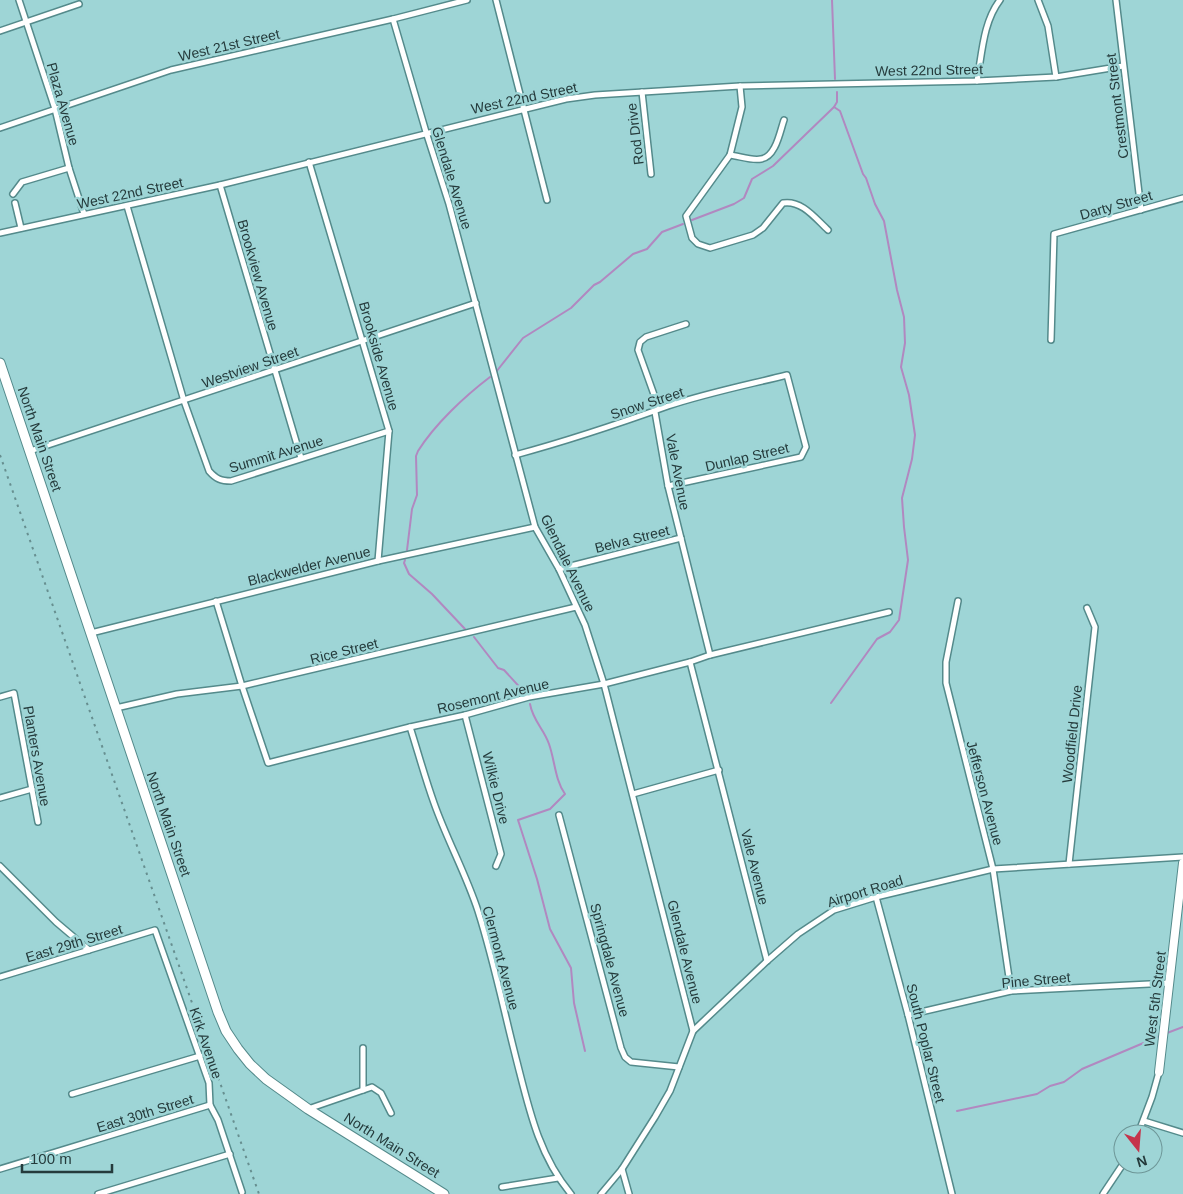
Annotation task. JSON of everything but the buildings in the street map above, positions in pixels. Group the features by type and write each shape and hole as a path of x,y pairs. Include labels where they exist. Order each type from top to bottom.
{"main road":[{"name":"North Main Street","path":"0,363 115,708 226,1031 250,1064 266,1079 308,1108 444,1194"}],"street":[{"name":"Plaza Avenue","path":"18,0 56,109 69,168 84,214"},
{"name":"West 21st Street","path":"0,128 171,70 467,0"},
{"path":"496,0 547,200"},
{"path":"977,81 989,19 1000,0"},
{"path":"1038,0 1048,26 1056,77"},
{"name":"Crestmont Street","path":"1116,0 1141,210"},
{"path":"0,31 79,4"},
{"name":"Glendale Avenue","path":"393,19 449,204 534,526 559,569 586,625 604,684 694,1031"},
{"name":"West 22nd Street","path":"0,232 220,185 426,132 566,99 740,86 977,81 1056,77 1123,66"},
{"path":"740,86 742,107 730,155 686,216 692,238 698,244 710,248 753,236 763,228 783,203 791,202 798,204 828,230"},
{"name":"Rod Drive","path":"642,92 651,174"},
{"path":"730,155 761,159 768,156 774,149 784,120"},
{"name":"Brookside Avenue","path":"309,162 389,430 378,561"},
{"path":"13,194 22,182 69,168"},
{"name":"Brookview Avenue","path":"220,185 301,458"},
{"name":"Darty Street","path":"1051,340 1054,234 1183,198"},
{"path":"15,203 21,228"},
{"name":"Summit Avenue","path":"126,206 184,401 209,472 214,477 221,481 231,482 389,430"},
{"name":"Westview Street","path":"30,451 476,303"},
{"name":"Vale Avenue","path":"686,324 646,337 640,342 638,350 657,403 655,412 668,486 710,655"},
{"name":"Snow Street","path":"515,455 561,443 668,406 787,375 806,447 801,457"},
{"name":"Dunlap Street","path":"668,486 801,457"},
{"name":"Blackwelder Avenue","path":"91,633 378,561 534,526"},
{"name":"Belva Street","path":"559,569 680,538"},
{"name":"Rosemont Avenue","path":"216,601 268,763 528,697 604,684 710,655 890,612"},
{"name":"Jefferson Avenue","path":"958,601 946,662 946,683 993,869 1010,991"},
{"name":"Rice Street","path":"115,708 177,694 242,686 576,607"},
{"name":"Woodfield Drive","path":"1069,864 1096,627 1088,608"},
{"name":"Vale Avenue","path":"690,662 767,961"},
{"name":"Planters Avenue","path":"0,697 14,693 38,822"},
{"name":"Wilkie Drive","path":"465,714 501,854 496,866"},
{"name":"Clermont Avenue","path":"410,727 434,803 468,882 478,912 532,1119 542,1148 558,1178 571,1194"},
{"path":"633,794 719,770"},
{"path":"0,798 32,790"},
{"name":"Springdale Avenue","path":"559,815 621,1048 631,1062 679,1067"},
{"name":"Airport Road","path":"601,1194 622,1169 670,1091 694,1031 767,961 798,934 827,914 876,897 993,869 1183,857"},
{"name":"West 5th Street","path":"1143,1124 1158,1072 1183,863"},
{"path":"0,866 56,922 89,950"},
{"name":"South Poplar Street","path":"876,897 908,1015 952,1194"},
{"name":"East 29th Street","path":"0,977 155,930"},
{"name":"Kirk Avenue","path":"155,930 209,1082 210,1105 218,1120 242,1192"},
{"name":"Pine Street","path":"908,1015 1010,991 1169,983"},
{"path":"363,1048 363,1090"},
{"path":"72,1094 200,1056"},
{"path":"308,1108 372,1087 382,1093 391,1113"},
{"name":"East 30th Street","path":"0,1169 210,1105"},
{"path":"1144,1121 1183,1133"},
{"path":"98,1194 230,1154"},
{"path":"622,1169 629,1194"},
{"path":"1103,1194 1117,1174"},
{"path":"502,1187 558,1178"}],"waterway":[{"path":"832,0 835,79"},
{"path":"692,220 734,204 744,198 752,179 773,166 834,107 837,102 837,92"},
{"path":"831,703 877,639 890,632 899,620 908,560 902,498 912,459 915,435 909,395 901,367 905,343 904,317 884,221 875,204 840,111 834,107"},
{"path":"496,372 523,338 571,308 594,285 633,254 647,249 662,232 683,224"},
{"path":"407,550 412,509 417,495 416,456 418,451 451,411 490,377"},
{"path":"405,560 404,563 409,574 432,594 465,629"},
{"path":"474,637 498,668 504,670 525,693"},
{"path":"530,704 531,710 549,744 557,777 565,794 550,809 518,820 537,879 550,929 571,968 574,1003 585,1051"},
{"path":"1167,1033 1183,1027"},
{"path":"957,1111 1037,1094 1050,1086 1064,1082 1082,1069 1160,1036"}],"railway":[{"path":"0,455 259,1194"}]}
